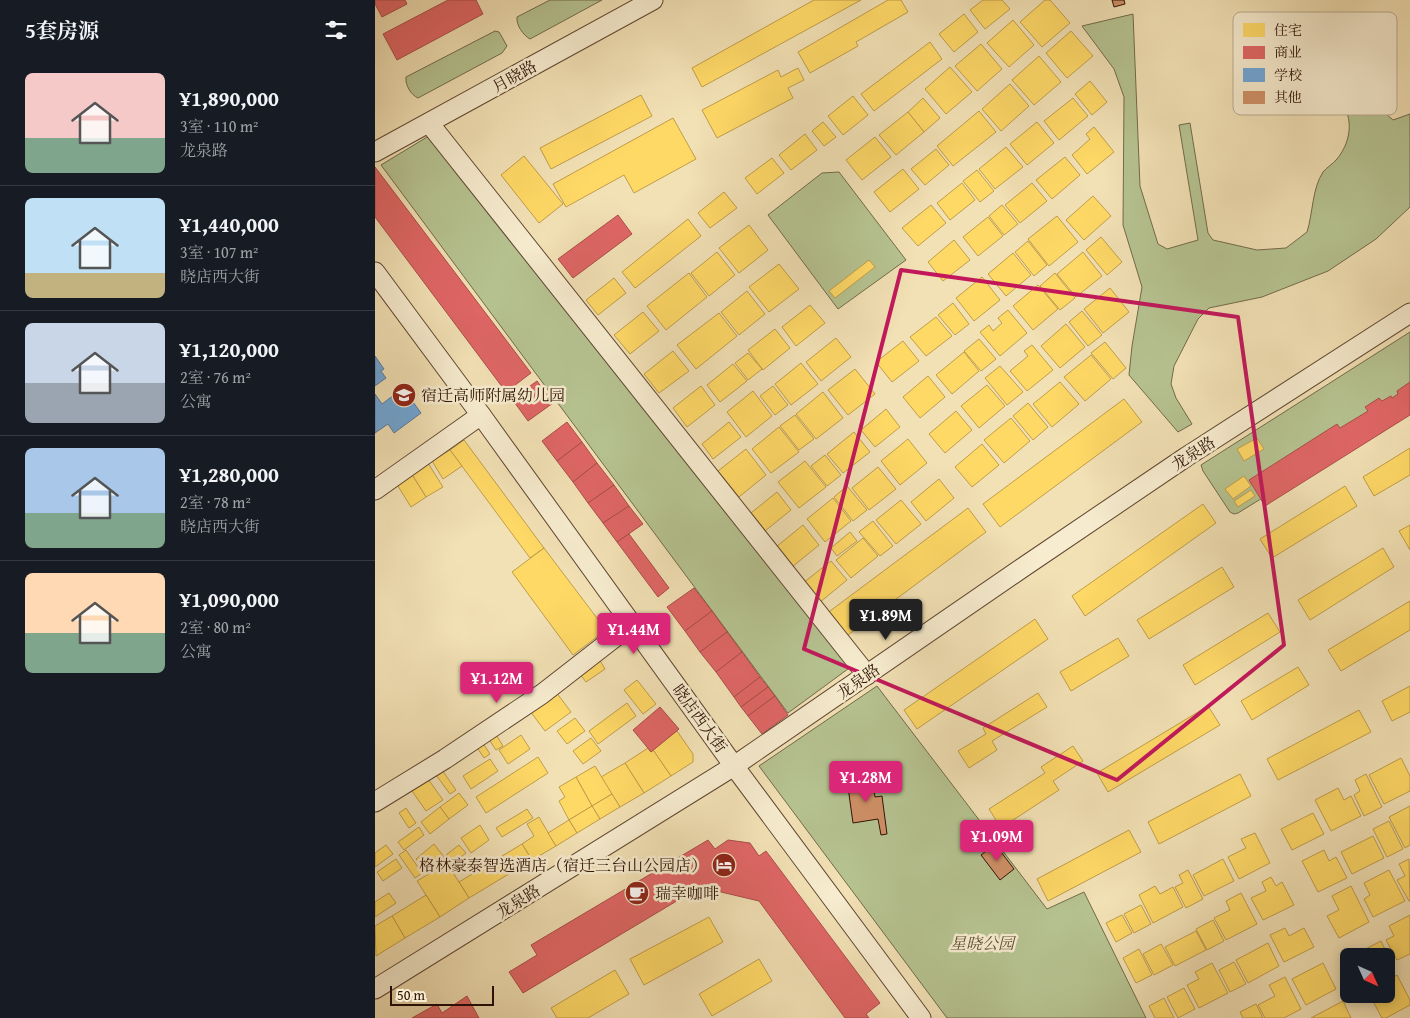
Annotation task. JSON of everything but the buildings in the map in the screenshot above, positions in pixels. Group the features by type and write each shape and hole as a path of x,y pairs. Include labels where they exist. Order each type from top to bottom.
{"street":[{"name":"月晓路","path":"375,152 653,0"},
{"path":"429,123 867,674"},
{"name":"晓店西大街","path":"375,272 481,415 734,766 921,1018"},
{"name":"龙泉路","path":"375,989 734,766 1186,457 1410,314"},
{"path":"375,490 481,415"},
{"path":"375,802 445,759 542,694 632,624"}],"highlighted area":[{"path":"901,270 1238,317 1284,645 1117,780 804,649"}],"green space":[{"path":"550,0 602,0 530,39 521,29 517,17"},
{"path":"1133,14 1140,186 1158,244 1167,249 1198,240 1179,125 1190,123 1208,233 1213,240 1257,250 1286,248 1307,232 1319,179 1323,172 1337,159 1346,143 1349,127 1347,115 1387,115 1393,120 1410,114 1410,207 1376,239 1328,271 1262,297 1209,308 1198,319 1174,366 1171,384 1176,398 1192,424 1178,432 1129,375 1142,287 1123,225 1124,97 1114,69 1082,26"},
{"path":"495,31 499,32 507,46 502,53 418,98 411,92 406,83 406,77"},
{"path":"432,134 852,666 788,713 381,165"},
{"path":"839,172 906,260 838,309 768,215 822,173"},
{"path":"1410,332 1410,407 1238,513 1230,512 1201,465"},
{"name":"星晓公园","path":"877,686 1047,909 1084,892 1146,1018 947,1018 759,766"}],"place":[{"name":"宿迁高师附属幼儿园","path":"404,395"},
{"name":"格林豪泰智选酒店（宿迁三台山公园店）","path":"724,865"},
{"name":"瑞幸咖啡","path":"637,893"}]}
